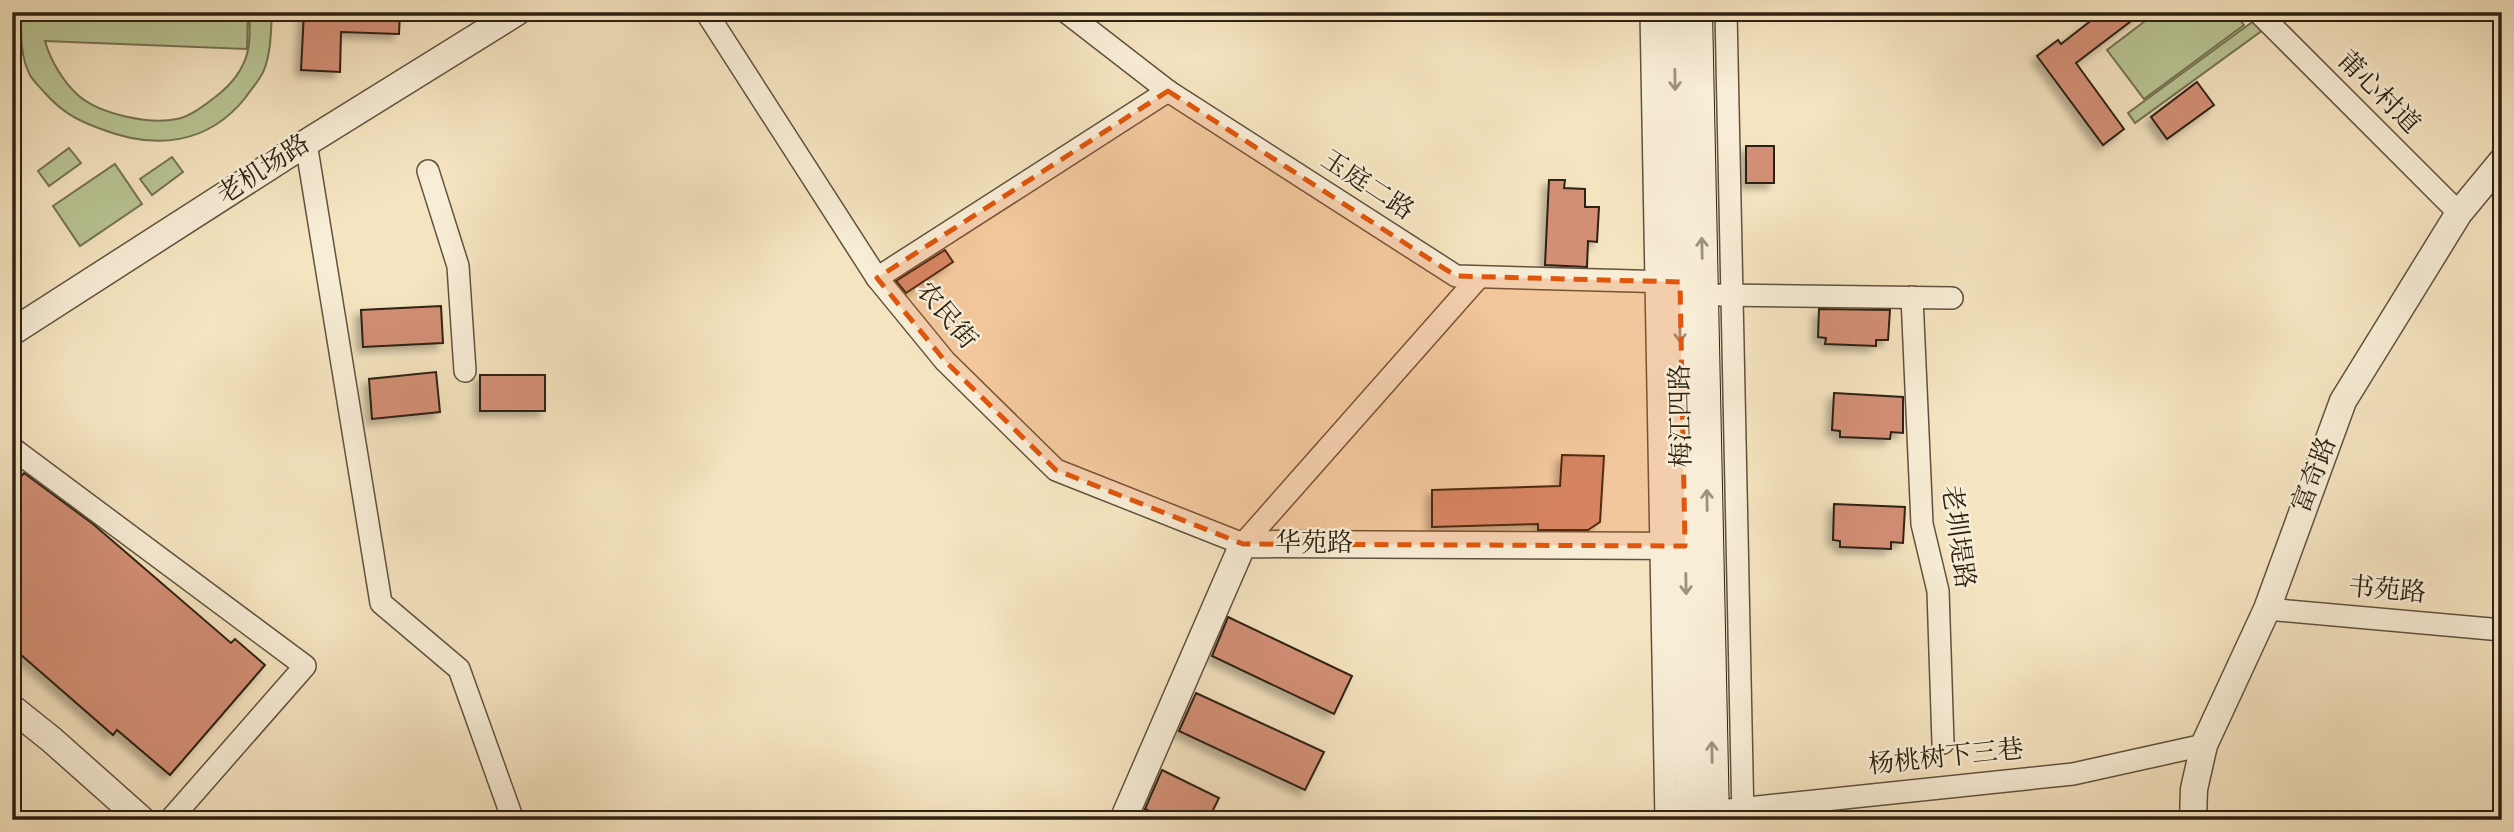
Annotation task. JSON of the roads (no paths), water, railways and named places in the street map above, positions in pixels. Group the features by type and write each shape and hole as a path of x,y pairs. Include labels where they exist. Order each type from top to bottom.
{"main road":[{"name":"梅江四路","path":"1674,12 1690,818"},
{"name":"梅江四路","path":"1690,818 1697,12"}],"street":[{"name":"老机场路","path":"12,332 306,143 517,12"},
{"name":"农民街","path":"706,12 877,278 945,361 1056,470 1243,544"},
{"name":"玉庭二路","path":"1066,12 1168,91 1456,276 1952,298"},
{"path":"1651,12 1690,818"},
{"path":"1727,12 1742,820"},
{"name":"莆心村道","path":"2258,12 2459,213"},
{"path":"877,278 1168,91"},
{"path":"306,143 381,603 459,669 513,820"},
{"name":"富奇路","path":"2193,820 2194,789 2204,745 2267,608 2343,401 2459,213 2502,161"},
{"path":"428,171 458,266 465,371"},
{"path":"1243,544 1479,277"},
{"name":"老圳堤路","path":"1912,297 1922,524 1938,591 1943,743"},
{"path":"12,448 305,666 170,820"},
{"name":"华苑路","path":"1123,820 1243,544 1685,546"},
{"name":"书苑路","path":"2267,608 2502,630"},
{"path":"12,708 142,820"},
{"name":"杨桃树下三巷","path":"1658,820 1847,796 2073,774 2204,745"}]}
